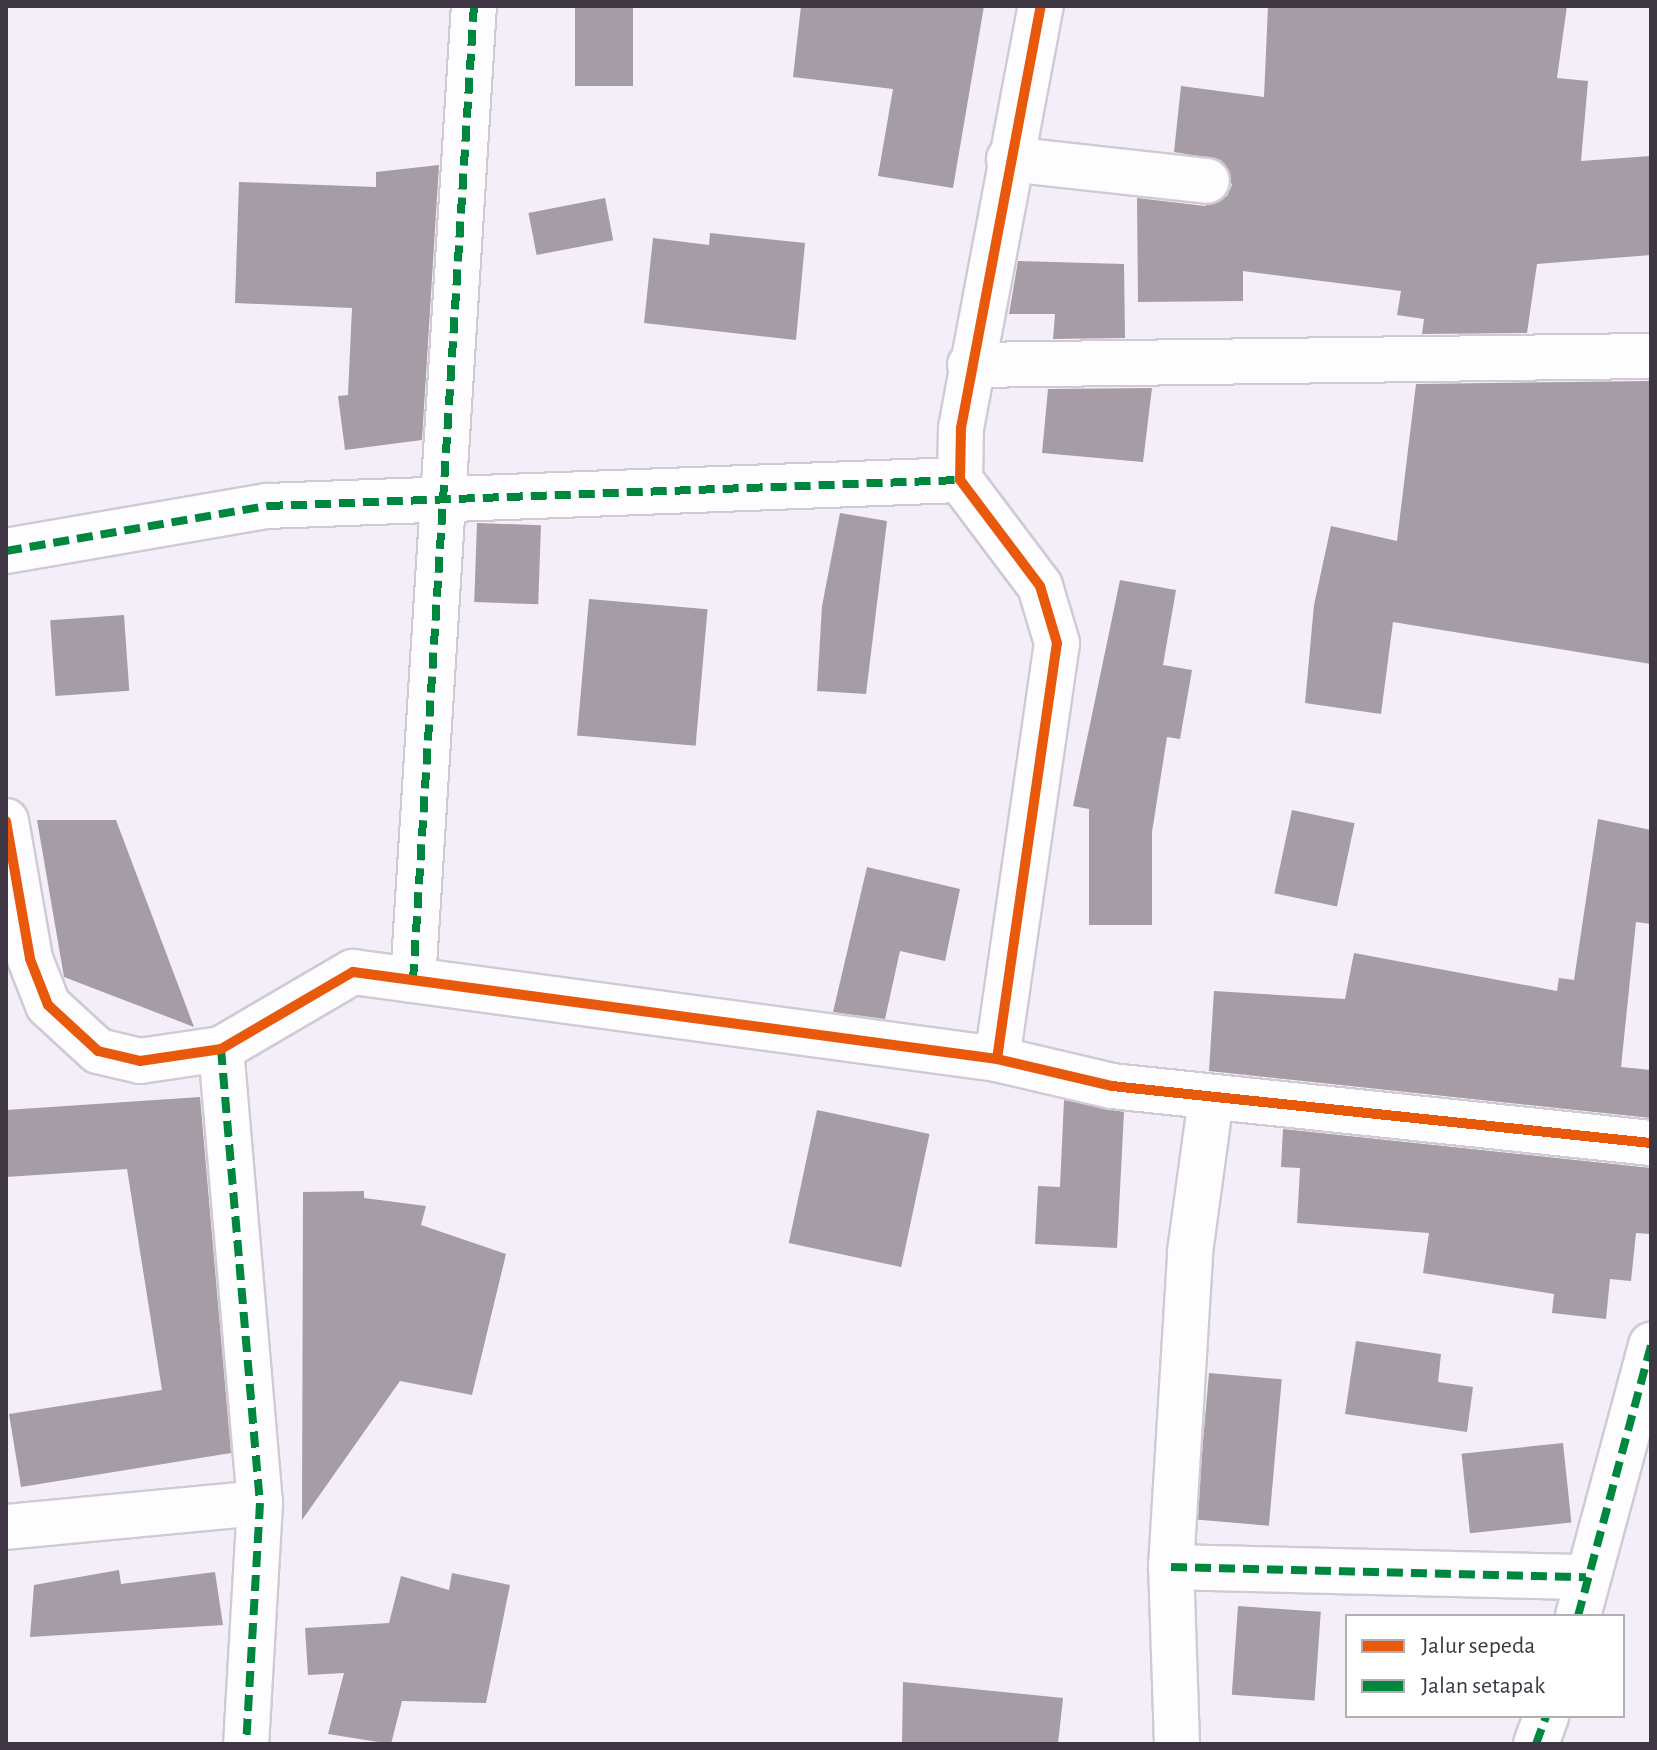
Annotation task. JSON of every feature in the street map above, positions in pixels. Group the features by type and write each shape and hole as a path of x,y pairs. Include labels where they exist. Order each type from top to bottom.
{"street":[{"path":"413,980 449,498 474,6"},
{"path":"997,1059 1057,643 1040,586 960,480 970,365 1041,6"},
{"path":"1009,159 1207,181"},
{"path":"970,365 1651,356"},
{"path":"6,551 267,506 960,480"},
{"path":"6,821 30,959 48,1005 72,1033 98,1051 140,1061 221,1049 353,972 997,1059 1081,1081 1211,1098 1651,1143"},
{"path":"221,1049 260,1503 246,1744"},
{"path":"1177,1744 1171,1567 1190,1252 1211,1098"},
{"path":"1171,1567 1582,1596 1651,1345"},
{"path":"6,1527 260,1503"},
{"path":"1536,1744 1545,1718"}],"building":[{"path":"575,6 633,6 633,86 575,86"},
{"path":"801,6 984,6 953,188 878,176 893,89 793,77"},
{"path":"1268,6 1567,6 1557,78 1588,81 1581,161 1651,156 1651,255 1537,264 1527,333 1422,334 1424,319 1397,315 1401,291 1243,271 1243,301 1138,302 1137,198 1205,206 1227,196 1232,185 1221,160 1174,152 1181,86 1264,97"},
{"path":"439,165 422,440 345,450 338,396 348,395 352,308 235,303 239,182 376,187 376,172"},
{"path":"605,198 613,240 537,255 528,213"},
{"path":"710,233 805,243 796,340 644,323 653,238 709,245"},
{"path":"1018,261 1124,264 1125,338 1053,339 1055,314 1009,314"},
{"path":"1651,381 1651,664 1393,622 1381,714 1305,703 1314,605 1331,526 1397,541 1416,384"},
{"path":"1152,388 1143,462 1042,453 1048,389"},
{"path":"840,513 887,521 866,694 817,691 822,606"},
{"path":"477,523 541,525 538,604 474,602"},
{"path":"1120,580 1176,590 1163,665 1192,670 1180,739 1167,737 1152,832 1152,925 1089,925 1089,809 1073,806"},
{"path":"589,599 708,609 696,746 577,735"},
{"path":"124,615 129,691 55,696 50,620"},
{"path":"1292,810 1355,823 1337,906 1274,893"},
{"path":"1598,819 1651,830 1651,924 1636,922 1621,1067 1651,1070 1651,1118 1209,1071 1214,991 1345,999 1354,953 1557,991 1559,978 1574,980"},
{"path":"37,820 116,820 194,1027 64,977"},
{"path":"867,867 960,889 945,961 900,951 885,1019 833,1012"},
{"path":"200,1097 231,1453 21,1487 9,1414 162,1390 127,1169 6,1177 6,1110"},
{"path":"1064,1100 1124,1112 1117,1248 1035,1244 1038,1186 1060,1187"},
{"path":"817,1110 929,1134 901,1267 789,1243"},
{"path":"1283,1129 1651,1168 1649,1234 1636,1233 1631,1281 1610,1279 1606,1319 1552,1313 1554,1294 1423,1273 1429,1233 1297,1223 1300,1168 1281,1167"},
{"path":"364,1191 364,1198 426,1206 421,1225 506,1254 472,1395 400,1381 302,1520 303,1192"},
{"path":"1356,1341 1441,1354 1438,1382 1473,1387 1467,1432 1345,1414"},
{"path":"1209,1373 1282,1379 1269,1526 1196,1519"},
{"path":"1563,1443 1571,1523 1470,1533 1462,1454"},
{"path":"119,1570 121,1584 215,1572 223,1625 30,1637 34,1585"},
{"path":"452,1573 510,1585 486,1703 402,1701 391,1744 328,1734 344,1673 308,1675 305,1628 389,1623 401,1576 449,1590"},
{"path":"1238,1606 1321,1612 1315,1701 1232,1695"},
{"path":"903,1682 1063,1698 1058,1744 902,1744"}],"marked path":[{"path":"413,980 474,6"},
{"path":"6,551 267,506 960,480"},
{"path":"221,1049 260,1503 246,1744"},
{"path":"1579,1614 1651,1345"},
{"path":"1171,1567 1586,1577"},
{"path":"1536,1744 1545,1718"}],"cycle path":[{"path":"997,1059 1057,643 1040,586 960,480 961,428 1041,6"},
{"path":"6,821 30,959 48,1005 98,1051 140,1061 221,1049 353,972 997,1059 1112,1086 1651,1143"}]}
